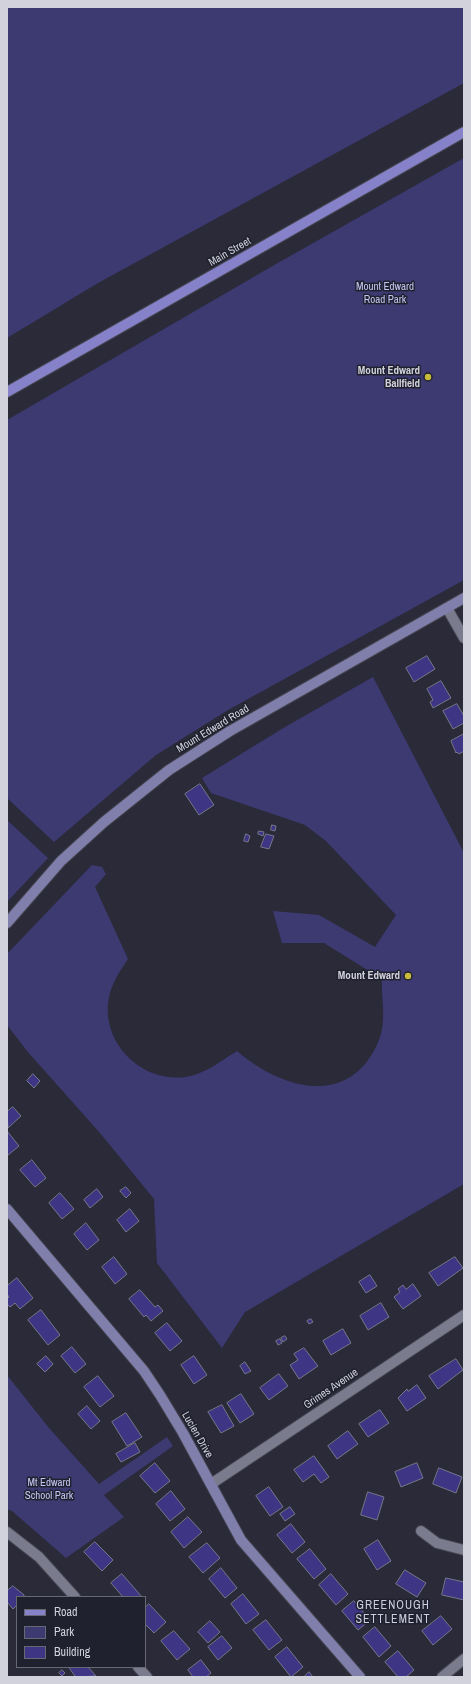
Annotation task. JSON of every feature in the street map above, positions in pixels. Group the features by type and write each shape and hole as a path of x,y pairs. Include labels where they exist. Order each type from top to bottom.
{"main road":[{"name":"Main Street","path":"7,392 464,132"}],"street":[{"name":"Mount Edward Road","path":"7,923 61,862 104,822 169,770 230,731 464,598"},
{"path":"447,608 464,638"},
{"name":"Lucien Drive","path":"7,1208 144,1371 160,1395 241,1540 360,1677"},
{"name":"Grimes Avenue","path":"211,1484 464,1315"},
{"path":"421,1531 436,1544 464,1550"},
{"path":"7,1532 39,1557 74,1596"},
{"path":"442,1677 464,1659"},
{"path":"139,1668 147,1677"}],"green space":[{"path":"7,7 464,7 464,83 98,283 7,338"},
{"name":"Mount Edward Road Park","path":"464,158 464,580 228,710 156,755 54,842 7,798 7,420 276,264"},
{"path":"373,677 464,853 464,1184 245,1312 222,1348 157,1263 154,1199 100,1133 27,1051 7,1025 7,954 92,865 102,867 106,874 95,887 128,959 112,987 109,997 108,1014 111,1029 118,1044 127,1056 139,1066 154,1073 169,1077 186,1077 200,1073 213,1067 237,1051 255,1065 294,1083 314,1086 334,1084 351,1076 367,1062 379,1040 383,1025 382,979 324,943 282,943 273,911 319,915 375,947 396,915 326,841 305,825 211,793 202,778 285,727"},
{"path":"7,820 48,858 7,902"},
{"name":"Mt Edward School Park","path":"7,1375 49,1428 99,1484 167,1437 173,1446 104,1495 124,1517 66,1558 12,1511 7,1509"}],"building":[{"path":"427,656 435,669 414,682 406,668"},
{"path":"441,681 451,698 433,708 430,702 433,700 427,689"},
{"path":"457,704 464,716 464,723 453,729 443,711"},
{"path":"464,734 464,751 459,754 457,752 456,753 451,741"},
{"path":"200,784 214,805 199,815 185,794"},
{"path":"272,825 276,826 275,831 271,830"},
{"path":"259,831 264,832 263,836 258,834"},
{"path":"246,834 250,836 248,842 244,841"},
{"path":"266,834 274,836 269,849 261,847"},
{"path":"33,1074 40,1081 34,1088 27,1081"},
{"path":"13,1107 21,1116 8,1128 7,1112"},
{"path":"7,1131 19,1146 8,1155 7,1155"},
{"path":"32,1160 46,1178 35,1187 20,1170"},
{"path":"126,1187 131,1193 126,1198 120,1191"},
{"path":"97,1189 103,1197 90,1208 84,1200"},
{"path":"60,1193 74,1209 62,1219 49,1203"},
{"path":"130,1209 139,1221 126,1232 117,1220"},
{"path":"86,1223 99,1240 87,1250 74,1234"},
{"path":"114,1257 127,1274 115,1284 102,1267"},
{"path":"455,1257 463,1268 438,1286 429,1273"},
{"path":"370,1275 377,1286 366,1293 359,1282"},
{"path":"17,1278 33,1298 20,1309 15,1303 10,1307 7,1304 7,1299 9,1297 7,1294 7,1286"},
{"path":"413,1284 421,1296 403,1309 394,1297 400,1292 398,1289 403,1285 406,1289"},
{"path":"140,1290 155,1307 158,1305 163,1311 151,1321 146,1315 144,1317 129,1299"},
{"path":"381,1303 389,1317 368,1330 360,1316"},
{"path":"41,1310 60,1335 48,1345 28,1320"},
{"path":"311,1319 313,1322 309,1324 307,1321"},
{"path":"167,1323 182,1341 170,1351 155,1333"},
{"path":"343,1329 351,1343 331,1355 323,1341"},
{"path":"285,1336 287,1339 283,1342 281,1338"},
{"path":"280,1339 282,1343 278,1345 276,1341"},
{"path":"72,1347 86,1364 75,1373 61,1356"},
{"path":"304,1348 318,1366 299,1379 290,1365 298,1360 294,1354"},
{"path":"46,1356 53,1364 45,1372 37,1364"},
{"path":"194,1356 207,1375 194,1384 181,1365"},
{"path":"456,1359 463,1370 438,1389 429,1376"},
{"path":"245,1362 251,1371 245,1374 240,1366"},
{"path":"279,1374 288,1386 269,1400 260,1388"},
{"path":"98,1376 114,1396 100,1407 84,1387"},
{"path":"417,1385 426,1398 407,1411 398,1398 407,1389 408,1391"},
{"path":"241,1394 254,1414 240,1423 227,1403"},
{"path":"222,1405 234,1426 221,1433 208,1412"},
{"path":"87,1406 100,1421 91,1429 78,1414"},
{"path":"380,1410 389,1423 368,1437 359,1424"},
{"path":"126,1413 142,1437 127,1446 112,1422"},
{"path":"348,1431 358,1444 337,1459 328,1446"},
{"path":"135,1443 140,1452 121,1462 116,1454"},
{"path":"314,1456 329,1477 321,1483 314,1474 303,1482 294,1470"},
{"path":"155,1463 170,1481 155,1493 140,1476"},
{"path":"417,1463 423,1478 401,1487 395,1472"},
{"path":"439,1468 462,1477 456,1493 433,1484"},
{"path":"269,1487 283,1507 270,1516 256,1496"},
{"path":"171,1491 185,1509 170,1521 156,1504"},
{"path":"368,1492 384,1497 377,1520 361,1515"},
{"path":"290,1507 295,1514 285,1521 280,1514"},
{"path":"188,1517 202,1532 184,1548 171,1532"},
{"path":"291,1524 305,1542 292,1553 277,1535"},
{"path":"378,1540 391,1561 377,1570 364,1549"},
{"path":"95,1542 113,1560 102,1571 84,1552"},
{"path":"207,1543 220,1558 203,1573 189,1557"},
{"path":"310,1549 326,1569 314,1579 297,1559"},
{"path":"221,1568 237,1588 225,1598 209,1579"},
{"path":"405,1570 426,1583 417,1597 396,1584"},
{"path":"122,1574 141,1596 122,1596 111,1583"},
{"path":"331,1574 348,1594 336,1605 319,1585"},
{"path":"446,1578 464,1582 464,1600 442,1595"},
{"path":"13,1586 24,1595 16,1596 16,1606 13,1609 7,1602 7,1591"},
{"path":"243,1594 259,1614 246,1624 231,1604"},
{"path":"354,1601 370,1620 358,1630 342,1611"},
{"path":"149,1604 166,1622 154,1633 146,1625 146,1607"},
{"path":"441,1616 452,1629 433,1645 422,1631"},
{"path":"266,1620 282,1640 269,1650 253,1630"},
{"path":"210,1621 220,1632 208,1643 198,1632"},
{"path":"375,1627 391,1646 379,1657 363,1637"},
{"path":"174,1631 190,1649 177,1660 161,1641"},
{"path":"222,1636 232,1648 218,1660 208,1647"},
{"path":"287,1647 303,1667 291,1677 275,1657"},
{"path":"398,1651 414,1670 406,1677 398,1677 385,1662"},
{"path":"201,1660 211,1673 206,1677 193,1677 188,1670"},
{"path":"70,1668 89,1668 96,1676 76,1677"},
{"path":"62,1670 65,1673 62,1676 59,1673"},
{"path":"309,1672 313,1677 304,1677"}],"place":[{"name":"Mount Edward Ballfield","path":"428,377"},
{"name":"Mount Edward","path":"408,976"}],"district":[{"name":"GREENOUGH SETTLEMENT","path":"393,1613"}]}
